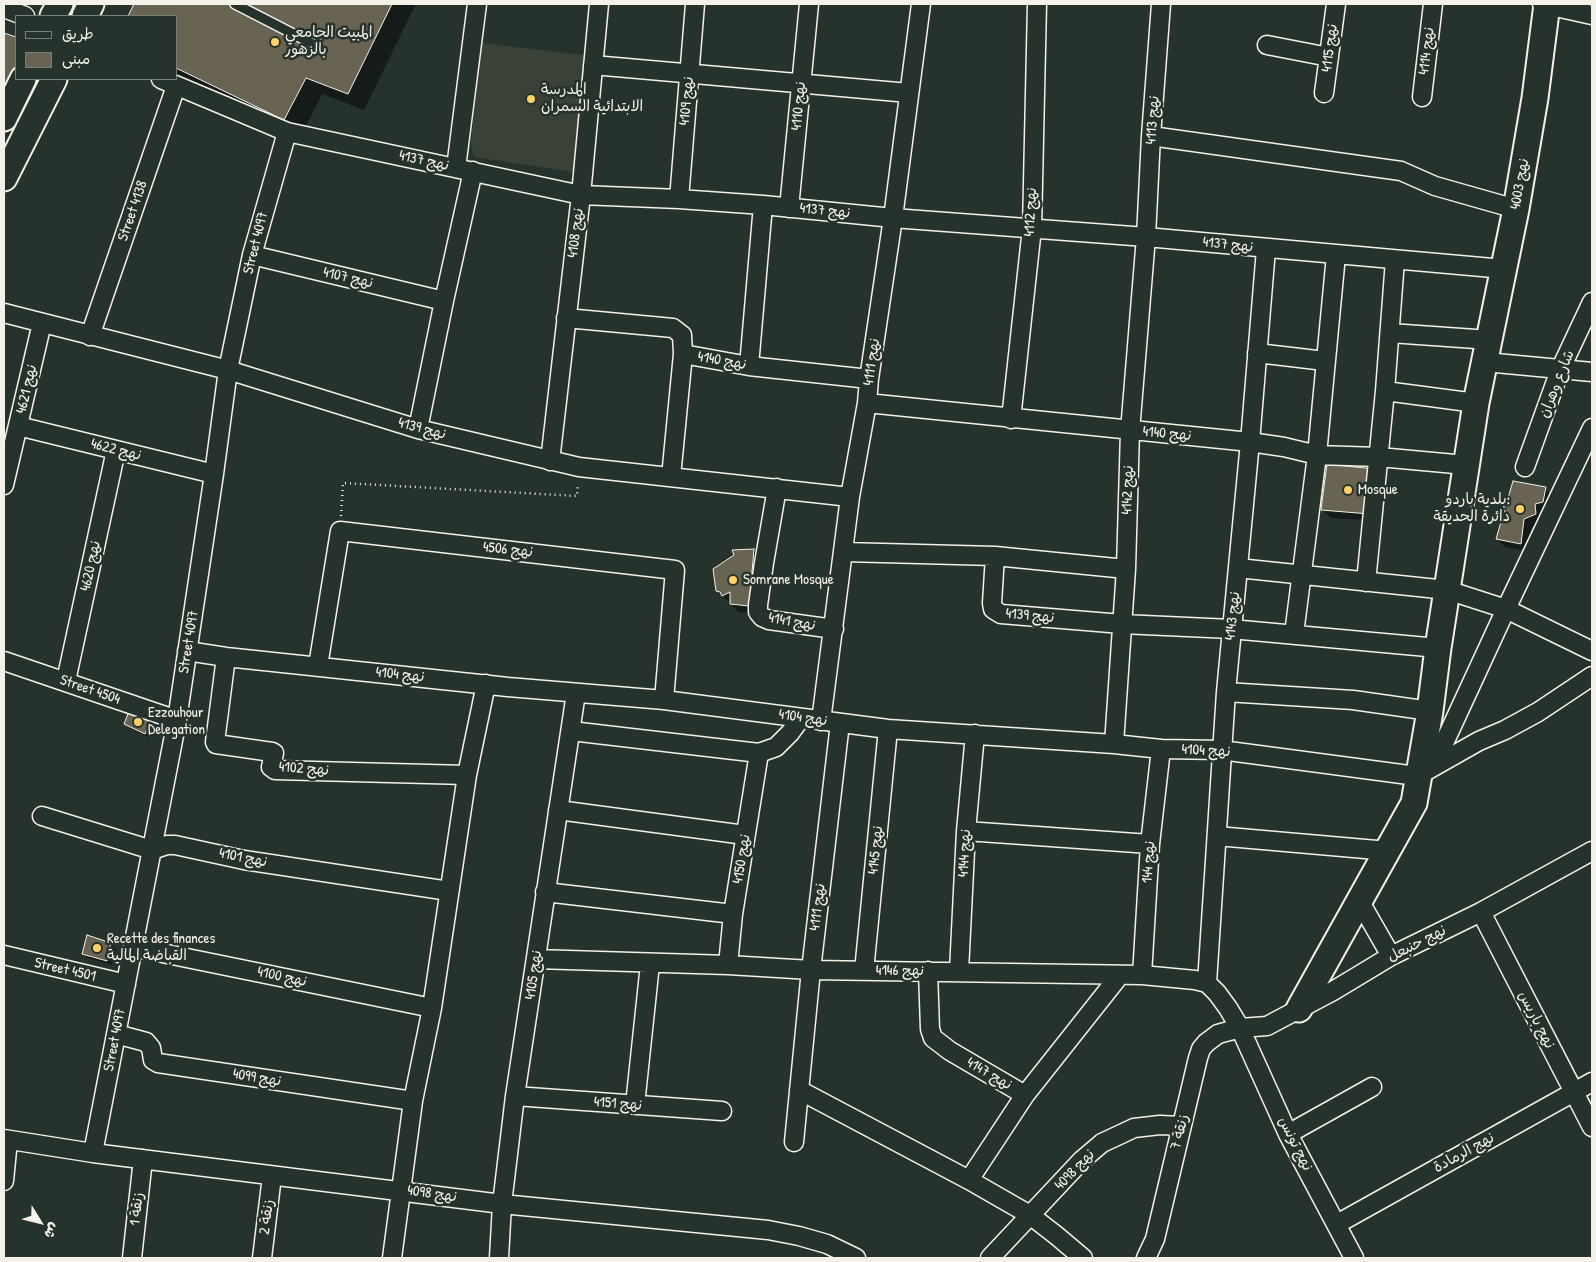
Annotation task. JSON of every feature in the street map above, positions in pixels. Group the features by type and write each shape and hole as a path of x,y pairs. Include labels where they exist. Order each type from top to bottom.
{"street":[{"path":"54,15 60,4"},
{"path":"418,429 444,301 465,170 477,4"},
{"name":"نهج 4108","path":"550,461 581,195 599,4"},
{"name":"نهج 4109","path":"679,199 695,4"},
{"name":"نهج 4110","path":"789,208 809,4"},
{"name":"نهج 4111","path":"822,720 850,497 867,403 921,4"},
{"name":"نهج 4112","path":"1011,419 1032,228 1037,4"},
{"name":"نهج 4113","path":"1146,236 1161,4"},
{"name":"نهج 4115","path":"1324,93 1336,4"},
{"name":"نهج 4114","path":"1422,97 1433,4"},
{"path":"1546,4 1592,15"},
{"name":"نهج 4003","path":"1299,1009 1414,803 1426,771 1430,711 1438,648 1466,465 1476,403 1516,209 1535,98 1546,4"},
{"path":"4,8 22,15"},
{"path":"1267,45 1329,57"},
{"path":"593,65 909,93"},
{"path":"4,118 23,80"},
{"path":"4,178 53,80"},
{"name":"نهج 4137","path":"168,82 287,132 581,195 763,205 893,218 1146,236 1504,269"},
{"name":"Street 4138","path":"90,336 168,82"},
{"name":"Street 4097","path":"93,1153 176,720 228,370 252,255 287,132"},
{"path":"1151,136 1401,171 1435,186 1516,209"},
{"path":"749,366 763,205"},
{"name":"نهج 4142","path":"1114,744 1126,569 1130,431 1146,236"},
{"name":"نهج 4143","path":"1207,984 1221,750 1266,248"},
{"name":"نهج 4107","path":"252,255 444,301"},
{"path":"1294,634 1317,455 1336,255"},
{"path":"1366,582 1385,391 1395,260"},
{"name":"شارع وهران","path":"1526,467 1560,370 1592,302"},
{"name":"نهج 4139","path":"4,313 228,370 418,429 579,468 850,497"},
{"name":"نهج 4140","path":"566,318 673,328 682,335 683,354 749,366 869,379"},
{"name":"نهج 4621","path":"4,484 42,323"},
{"path":"1390,333 1487,351 1560,370 1592,372"},
{"path":"671,477 683,354"},
{"path":"1257,354 1325,361"},
{"path":"1385,391 1476,403"},
{"name":"نهج 4140","path":"867,403 1250,442 1284,447 1317,455 1379,457 1466,465"},
{"name":"نهج 4622","path":"18,426 214,474"},
{"path":"1426,771 1592,428"},
{"name":"نهج 4620","path":"66,681 116,450"},
{"name":"نهج 4141","path":"777,488 761,580 758,612 762,617 769,620 834,629"},
{"path":"318,666 340,531"},
{"name":"نهج 4506","path":"340,531 675,570 664,700"},
{"path":"844,552 995,556 1126,569"},
{"name":"نهج 4139","path":"995,556 992,603 993,609 996,612 1001,614 1122,624"},
{"path":"1238,568 1447,590 1506,609 1592,651"},
{"path":"1122,624 1232,629 1438,648"},
{"name":"نهج 4104","path":"187,651 226,657 486,684 664,700 888,729 1114,744 1161,749 1221,750 1409,775 1426,771"},
{"name":"نهج 4102","path":"226,657 216,744 272,752 274,753 271,767 275,770 467,775"},
{"name":"Street 4504","path":"4,661 176,720"},
{"path":"1426,771 1479,741 1538,712 1592,676"},
{"path":"392,1258 414,1101 432,1008 467,775 486,684"},
{"name":"نهج 4105","path":"499,1258 502,1204 515,1096 576,692"},
{"path":"1226,692 1353,700 1430,711"},
{"path":"571,731 759,753 776,747 801,718"},
{"name":"نهج 4111","path":"794,1142 811,970 840,723"},
{"name":"نهج 4145","path":"864,971 888,729"},
{"name":"نهج 4144","path":"959,971 966,831 974,734"},
{"name":"نهج 144","path":"1142,975 1150,844 1161,749"},
{"name":"نهج 4150","path":"728,965 733,914 759,753"},
{"path":"558,810 746,835"},
{"name":"نهج 4101","path":"42,816 152,850 160,846 175,845 244,860 449,891"},
{"path":"966,831 1150,844"},
{"path":"1217,836 1388,851"},
{"name":"نهج حنبعل","path":"1240,1028 1267,1026 1391,956 1481,912 1592,851"},
{"path":"545,892 733,914"},
{"path":"1360,902 1391,956"},
{"name":"نهج باريس","path":"1481,912 1592,1128"},
{"name":"نهج 4100","path":"133,947 432,1008"},
{"name":"Street 4501","path":"4,955 126,984"},
{"name":"نهج 4146","path":"536,960 728,965 811,970 1120,974 1195,980 1207,984"},
{"path":"635,1105 650,964"},
{"name":"نهج 4147","path":"928,971 930,1030 933,1038 950,1051 1025,1095 1120,974"},
{"path":"1207,984 1217,993 1240,1028"},
{"name":"زنقة 7","path":"1146,1258 1154,1239 1201,1049 1218,1034 1240,1028"},
{"name":"نهج تونس","path":"1240,1028 1288,1134 1354,1258"},
{"name":"نهج 4099","path":"116,1034 146,1042 151,1048 153,1060 158,1063 414,1101"},
{"name":"نهج الرمادة","path":"1337,1224 1592,1082"},
{"path":"1288,1134 1372,1087"},
{"path":"799,1090 969,1180 1030,1215 1083,1258"},
{"path":"969,1180 1025,1095"},
{"name":"نهج 4151","path":"515,1096 722,1111"},
{"name":"نهج 4098","path":"990,1258 1082,1160 1102,1143 1134,1128 1160,1125 1181,1126"},
{"path":"4,1181 6,1140"},
{"name":"نهج 4098","path":"6,1140 93,1153 502,1204 768,1230 827,1244 856,1258"},
{"name":"زنقة 1","path":"132,1258 143,1159"},
{"name":"زنقة 2","path":"262,1258 272,1176"}],"lane":[{"path":"235,4 313,44"}],"path":[{"path":"340,531 343,483 577,496 579,468"}],"shaded area":[{"name":"المدرسة الابتدائية السمران","path":"481,43 591,56 580,173 474,157 471,142"}],"building":[{"name":"المبيت الجامعي بالزهور","path":"134,4 392,4 348,94 306,78 284,120 178,69 178,15 128,15"},
{"path":"4,33 15,37 15,74 4,95"},
{"name":"Mosque","path":"1327,464 1374,469 1370,514 1321,510"},
{"name":"بلدية باردو: دائرة الحديقة","path":"1513,481 1546,487 1543,502 1535,504 1536,514 1524,519 1521,544 1496,539"},
{"name":"Somrane Mosque","path":"754,549 749,606 730,604 730,592 722,596 720,592 716,591 713,569 734,555 732,550"},
{"name":"Ezzouhour Delegation","path":"129,711 152,720 145,734 124,724"},
{"name":"Recette des finances القباضة المالية","path":"87,935 111,943 107,961 82,954"}],"place":[{"name":"المبيت الجامعي بالزهور","path":"275,42"},
{"name":"المدرسة الابتدائية السمران","path":"531,99"},
{"name":"Mosque","path":"1348,490"},
{"name":"بلدية باردو: دائرة الحديقة","path":"1520,509"},
{"name":"Somrane Mosque","path":"733,580"},
{"name":"Ezzouhour Delegation","path":"138,722"},
{"name":"Recette des finances القباضة المالية","path":"97,948"}]}
